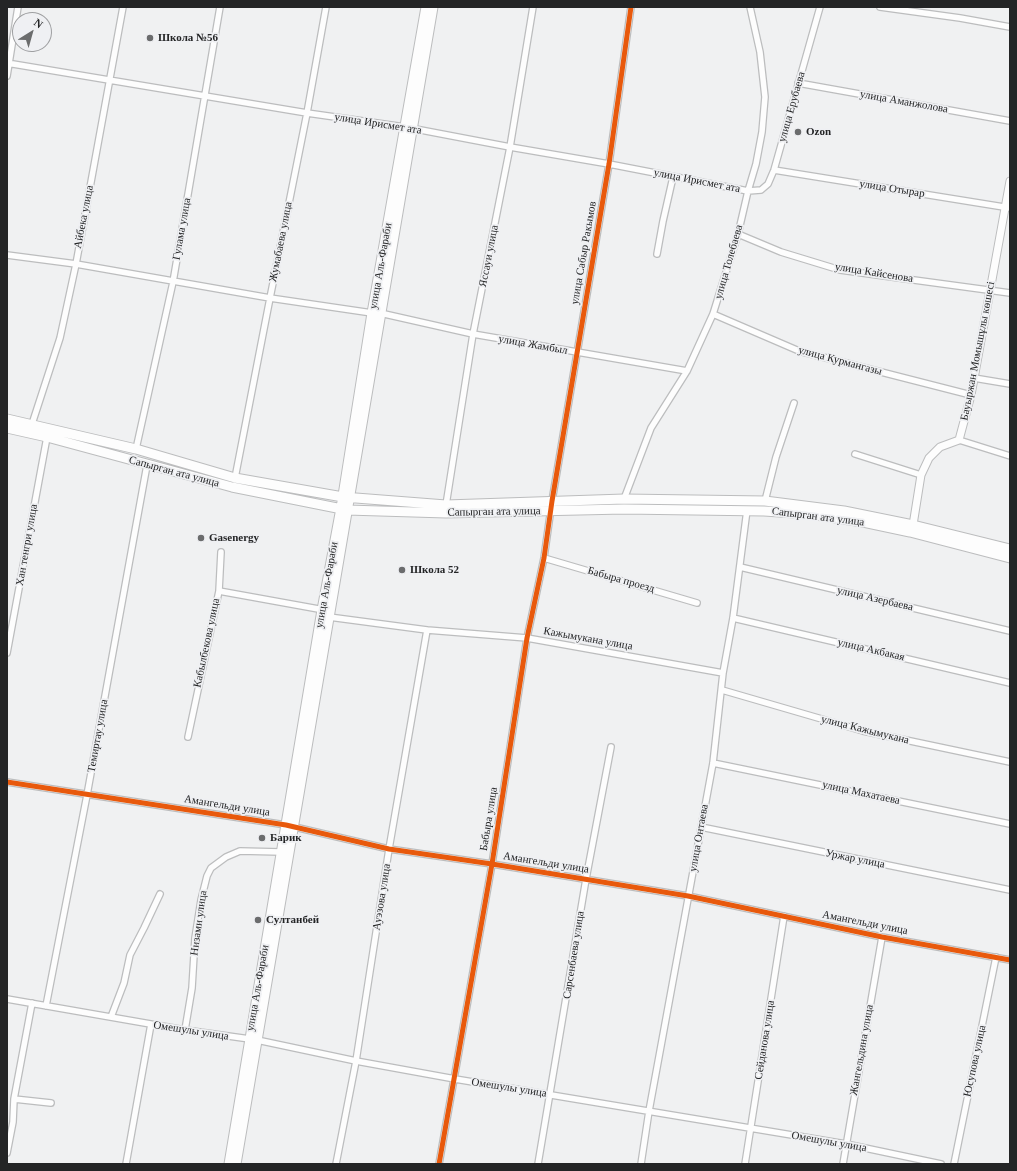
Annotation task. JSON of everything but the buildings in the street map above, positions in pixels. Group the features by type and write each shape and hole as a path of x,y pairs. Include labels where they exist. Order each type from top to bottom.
{"main road":[{"name":"улица Аль-Фараби","path":"409,128 426,7"},
{"name":"улица Аль-Фараби","path":"229,1164 253,1040 327,613 376,313 409,128 433,7"},
{"name":"Сапырган ата улица","path":"7,419 136,449 235,478 346,497 446,506 624,499 765,501 844,511 913,525 1010,549"},
{"name":"Сапырган ата улица","path":"7,428 47,437 232,487 344,509 446,513 624,509 747,510 809,514 863,522 910,532 1010,558"},
{"name":"улица Аль-Фараби","path":"236,1164 281,852 290,826"}],"street":[{"path":"7,76 18,7"},
{"name":"Айбека улица","path":"32,424 60,338 76,264 124,7"},
{"name":"Гулама улица","path":"136,449 174,282 220,7"},
{"name":"Жумабаева улица","path":"235,478 307,113 326,7"},
{"name":"Яссауи улица","path":"446,506 473,334 510,147 533,7"},
{"name":"улица Сабыр Ракымов","path":"552,501 609,164 631,7"},
{"name":"улица Толебаева","path":"624,499 651,428 687,371 713,314 738,234 756,164 762,132 765,97 760,52 750,7"},
{"name":"улица Ерубаева","path":"748,191 761,190 768,184 774,170 820,7"},
{"path":"880,7 960,18 1010,27"},
{"name":"улица Ирисмет ата","path":"8,63 307,113 409,128 748,191"},
{"name":"улица Аманжолова","path":"798,83 1010,121"},
{"name":"улица Отырар","path":"774,170 1008,208"},
{"path":"657,254 673,177"},
{"name":"Бауыржан Момышұлы көшесі","path":"959,440 971,395 990,290 1008,208 1010,181"},
{"name":"улица Кайсенова","path":"738,234 781,252 840,270 1010,293"},
{"name":"улица Жамбыл","path":"7,255 76,264 270,298 376,313 473,334 687,371"},
{"name":"улица Курмангазы","path":"713,314 799,351 971,395"},
{"path":"974,378 1010,384"},
{"path":"765,501 776,457 794,403"},
{"name":"Хан тенгри улица","path":"7,653 47,437"},
{"path":"913,525 921,475 930,458 940,447 959,440 1010,456"},
{"path":"855,454 921,475"},
{"name":"Темиртау улица","path":"46,1006 87,795 147,465"},
{"name":"Бабыра улица","path":"439,1164 492,864 527,638 544,558 552,501"},
{"name":"улица Онтаева","path":"641,1164 649,1111 713,762 722,690 722,673 733,618 747,510"},
{"path":"219,591 222,552"},
{"name":"Бабыра проезд","path":"544,558 697,602"},
{"name":"улица Азербаева","path":"740,567 1010,631"},
{"name":"Кабылбекова улица","path":"188,737 219,591 327,613"},
{"name":"Кажымукана улица","path":"327,613 427,630 527,638 722,673"},
{"name":"улица Акбакая","path":"733,618 1010,683"},
{"name":"Ауэзова улица","path":"336,1164 356,1061 427,630"},
{"name":"улица Кажымукана","path":"722,690 863,731 1010,762"},
{"name":"Сарсенбаева улица","path":"538,1164 551,1095 586,879 611,747"},
{"name":"улица Махатаева","path":"713,762 1010,824"},
{"name":"Амангельди улица","path":"7,782 290,826 390,849 688,896 882,937 1010,960"},
{"name":"Уржар улица","path":"701,827 1010,890"},
{"name":"Низами улица","path":"185,1030 192,988 195,938 201,900 207,876 211,868 226,857 240,851 281,852"},
{"path":"111,1017 124,983 130,954 160,894"},
{"name":"Сейданова улица","path":"745,1164 784,916"},
{"name":"Жангельдина улица","path":"843,1164 882,937"},
{"name":"Юсупова улица","path":"954,1164 996,957"},
{"name":"Омешулы улица","path":"7,999 185,1030 253,1040 455,1079 846,1144 941,1164"},
{"path":"7,1153 13,1122 14,1099 32,1003"},
{"path":"126,1164 151,1024"},
{"path":"14,1099 51,1103"}],"cycle path":[{"path":"439,1164 492,864 527,638 544,558 552,501 609,164 631,7"},
{"path":"7,782 286,825 389,849 688,896 882,937 1010,960"}],"place":[{"name":"Школа №56","path":"150,38"},
{"name":"Ozon","path":"798,132"},
{"name":"Gasenergy","path":"201,538"},
{"name":"Школа 52","path":"402,570"},
{"name":"Барик","path":"262,838"},
{"name":"Султанбей","path":"258,920"}]}
